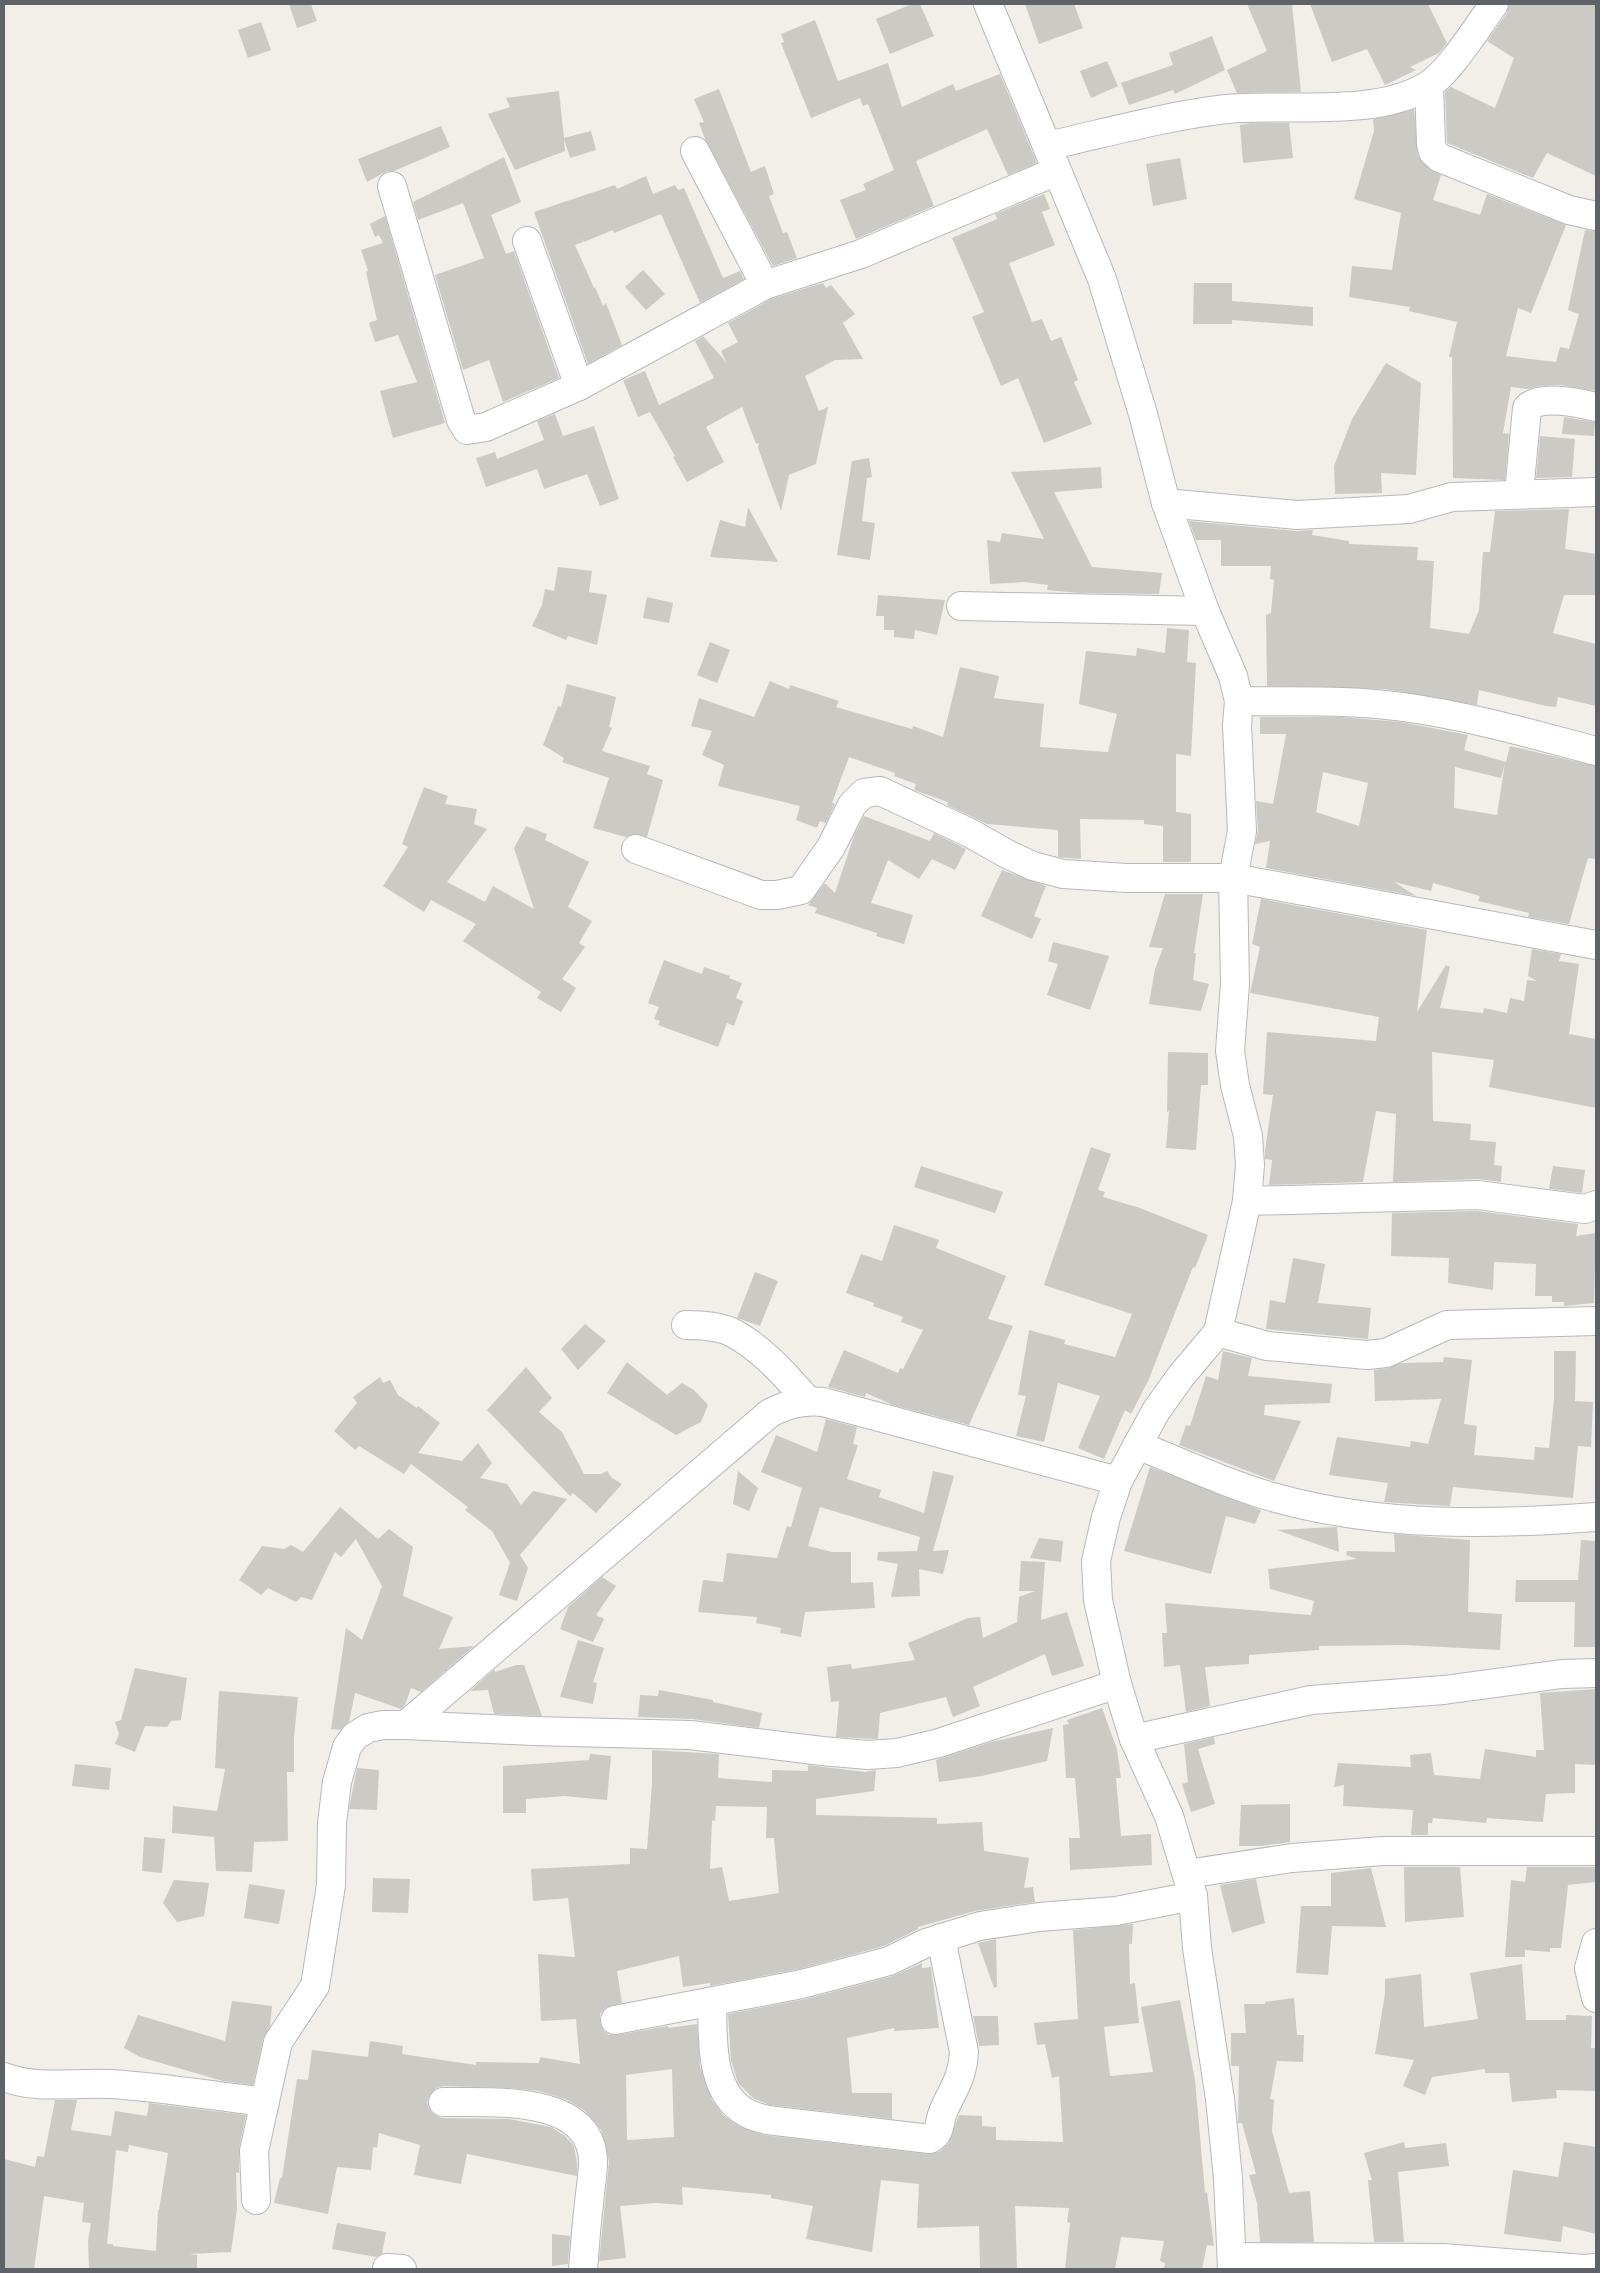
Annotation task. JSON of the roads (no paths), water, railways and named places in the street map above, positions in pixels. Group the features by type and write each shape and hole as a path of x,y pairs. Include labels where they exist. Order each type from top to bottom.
{"street":[{"path":"988,4 1102,279 1143,414 1166,503 1205,611 1233,676 1239,701 1237,725 1242,831 1233,878 1235,984 1230,1051 1235,1085 1248,1136 1250,1165 1247,1201 1218,1332 1181,1376 1156,1411 1118,1481 1106,1517 1096,1561 1098,1600 1117,1684 1134,1739 1169,1816 1190,1885 1197,1948 1220,2099 1233,2263 1443,2258 1584,2269 1596,2268"},
{"path":"392,186 461,420 467,430 486,427 579,386 765,285 861,254 1052,159 1195,113 1228,109 1350,106 1396,98 1429,85 1442,74 1494,4"},
{"path":"1429,85 1431,144 1434,152 1440,158 1569,210 1596,216"},
{"path":"695,151 765,285"},
{"path":"527,241 579,386"},
{"path":"1519,493 1527,408 1531,403 1568,401 1596,408"},
{"path":"1166,503 1297,515 1383,512 1410,509 1452,496 1596,492"},
{"path":"960,606 1205,611"},
{"path":"1239,701 1358,702 1402,706 1477,719 1596,751"},
{"path":"636,849 760,895 777,895 801,890 831,847 852,805 864,793 880,791 970,833 1033,866 1063,874 1127,878 1233,878 1596,945"},
{"path":"1247,1201 1478,1194 1585,1209 1596,1205"},
{"path":"1218,1332 1267,1346 1367,1355 1386,1353 1447,1325 1596,1321"},
{"path":"686,1325 700,1325 730,1331 753,1347 808,1401"},
{"path":"406,1725 770,1413 787,1405 808,1401 823,1402 1118,1481"},
{"path":"1138,1445 1274,1498 1329,1511 1451,1523 1525,1522 1596,1517"},
{"path":"1134,1739 1311,1700 1444,1690 1562,1674 1596,1673"},
{"path":"256,2200 254,2151 278,2042 315,1986 332,1885 332,1824 337,1782 347,1747 355,1736 368,1728 383,1725 406,1725 533,1731 690,1734 868,1755 897,1753 939,1743 1117,1684"},
{"path":"615,2020 802,1984 889,1961 941,1938 980,1926 1039,1917 1116,1911 1190,1885 1292,1858 1383,1852 1596,1851"},
{"path":"712,2002 714,2062 720,2081 745,2112 766,2120 930,2139 938,2132 942,2113 957,2086 963,2070 964,2052 941,1938"},
{"path":"1596,1943 1589,1968 1596,1998"},
{"path":"4,2077 16,2082 34,2084 113,2084 265,2102"},
{"path":"443,2102 527,2104 548,2108 566,2117 588,2138 593,2161 583,2269"}]}
